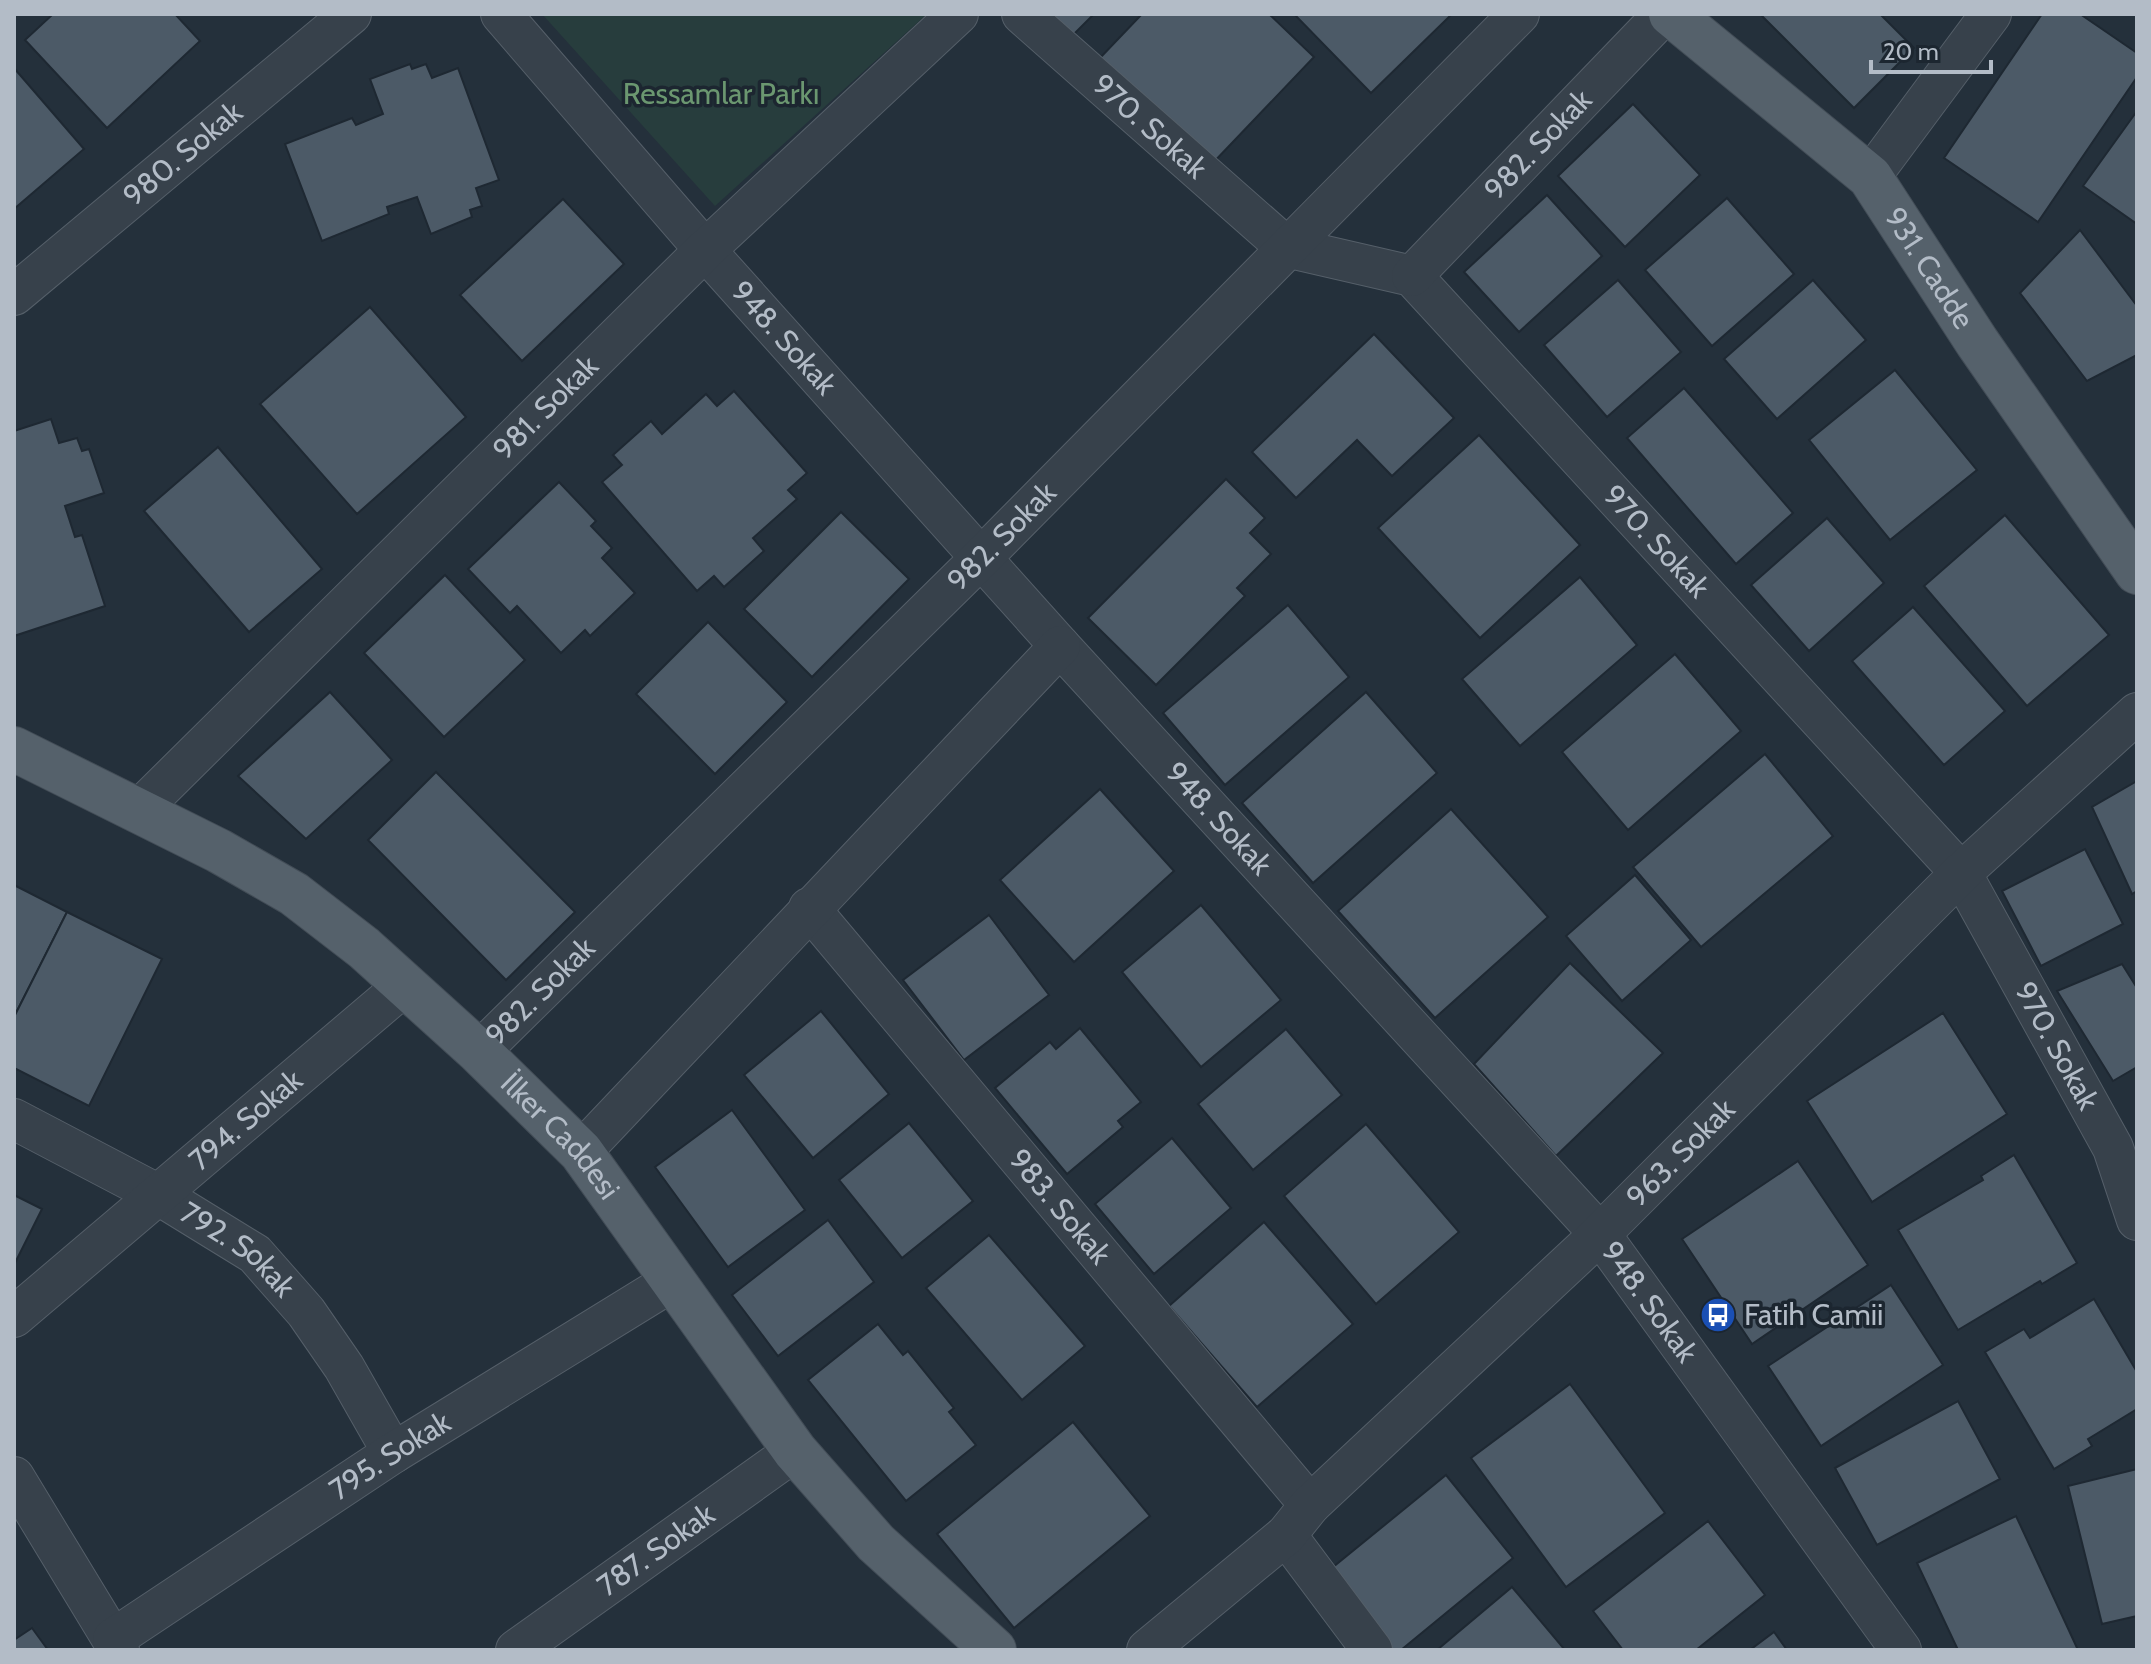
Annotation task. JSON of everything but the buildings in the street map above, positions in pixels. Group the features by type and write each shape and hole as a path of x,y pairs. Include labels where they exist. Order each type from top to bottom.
{"main road":[{"name":"931. Cadde","path":"1671,14 1870,177 1977,342 2137,572"},
{"name":"İlker Caddesi","path":"14,749 219,851 294,894 364,948 479,1052 581,1152 795,1451 876,1543 994,1650"}],"street":[{"name":"980. Sokak","path":"14,295 351,14"},
{"name":"948. Sokak","path":"501,14 705,250 1060,646 1600,1234 1901,1650"},
{"name":"981. Sokak","path":"139,810 705,250 958,14"},
{"name":"970. Sokak","path":"1022,14 1286,247 1412,276 1961,873 2113,1148 2137,1220"},
{"name":"982. Sokak","path":"479,1052 982,557 1519,14"},
{"name":"982. Sokak","path":"1412,276 1664,14"},
{"path":"1870,177 1991,14"},
{"path":"581,1152 1060,646"},
{"name":"963. Sokak","path":"1147,1650 1298,1520 1600,1234 1961,873 2137,713"},
{"name":"983. Sokak","path":"809,908 1298,1520 1372,1650"},
{"name":"794. Sokak","path":"14,1317 405,985"},
{"name":"792. Sokak","path":"14,1119 159,1195 255,1254 306,1312 344,1367 393,1453"},
{"name":"795. Sokak","path":"116,1645 393,1453 674,1280"},
{"name":"787. Sokak","path":"516,1650 795,1451"},
{"path":"14,1477 116,1645"}],"green space":[{"name":"Ressamlar Parkı","path":"542,14 927,14 715,206"}],"place":[{"name":"Fatih Camii","path":"1718,1315"}]}
